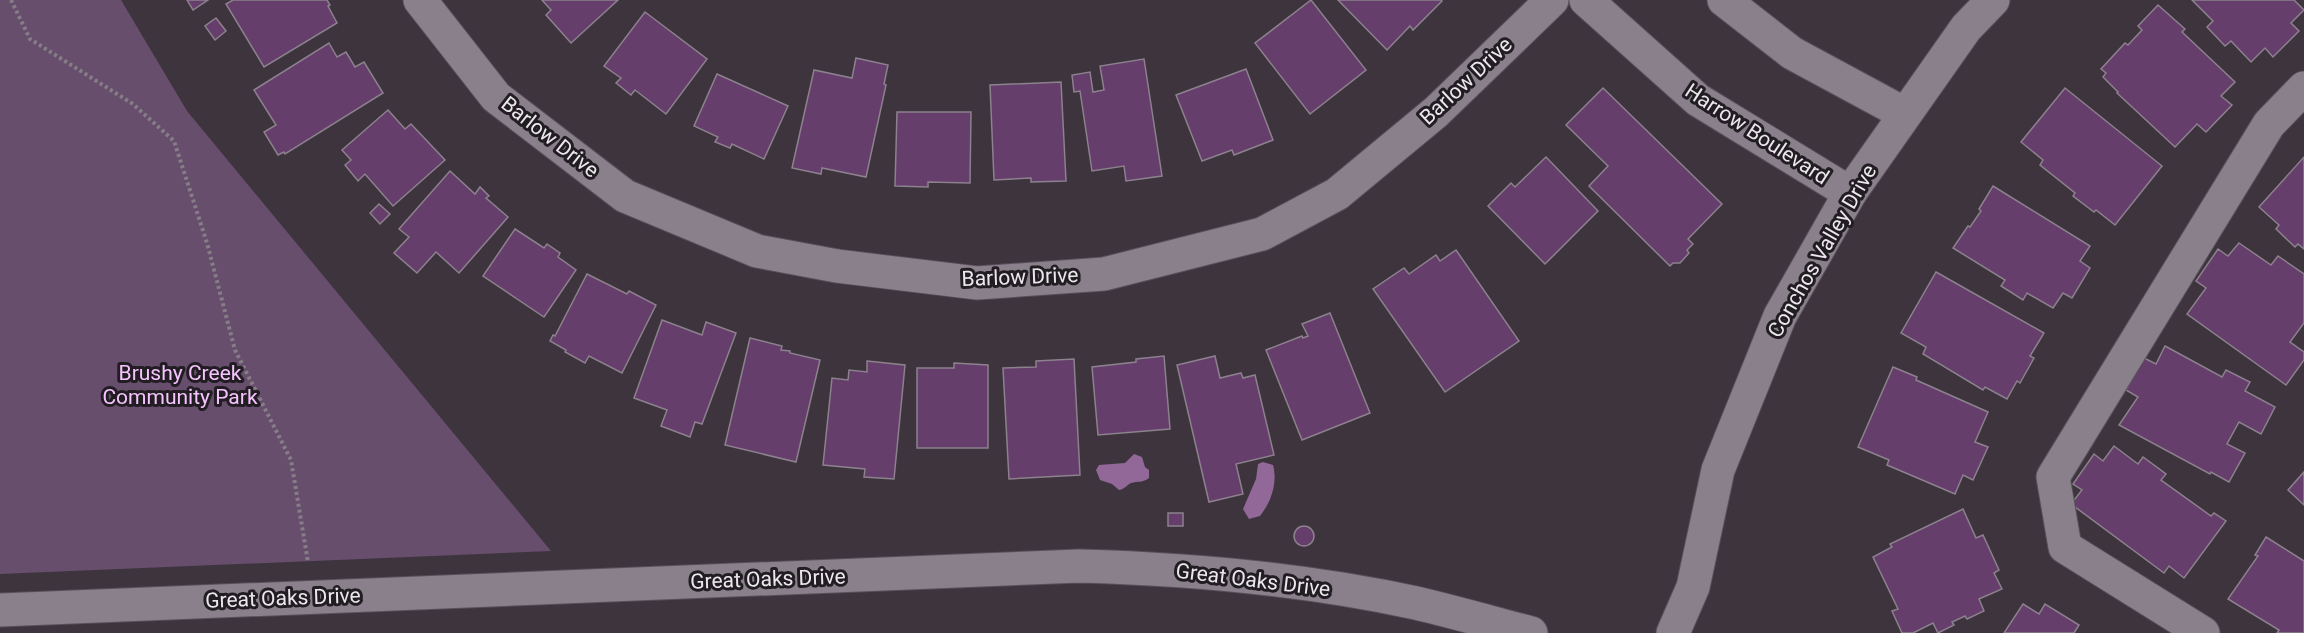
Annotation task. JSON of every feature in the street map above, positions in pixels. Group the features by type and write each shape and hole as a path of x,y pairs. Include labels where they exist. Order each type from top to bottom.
{"street":[{"name":"Barlow Drive","path":"420,0 496,97 626,196 757,251 837,266 977,283 1104,274 1262,234 1337,194 1436,112 1552,0"},
{"name":"Harrow Boulevard","path":"1586,0 1698,100 1850,193"},
{"path":"1724,0 1792,53 1905,114"},
{"name":"Conchos Valley Drive","path":"1673,633 1693,587 1718,470 1780,316 1850,193 1966,28 1993,0"},
{"path":"2203,633 2065,547 2053,477 2269,124 2304,88"},
{"name":"Great Oaks Drive","path":"0,610 1079,566 1147,568 1282,581 1415,603 1531,633"}],"path":[{"path":"10,0 30,39 132,104 174,141 207,243 235,350 291,460 309,569"}],"green space":[{"name":"Brushy Creek Community Park","path":"0,0 121,0 187,111 551,551 0,574"}],"shaded area":[{"path":"1134,454 1142,457 1145,467 1149,470 1149,478 1131,483 1119,490 1112,484 1100,480 1096,470 1099,465 1125,463"},
{"path":"1263,462 1273,465 1275,479 1272,492 1260,516 1249,519 1243,509 1256,479 1258,464"}],"building":[{"path":"187,0 208,0 193,10"},
{"path":"233,0 327,0 337,23 264,67 226,4"},
{"path":"542,0 618,0 571,43 546,15 551,10"},
{"path":"1311,0 1366,70 1310,114 1255,43"},
{"path":"1338,0 1442,1 1413,30 1410,26 1387,50"},
{"path":"2192,0 2294,0 2304,10 2291,23 2299,31 2273,57 2265,48 2251,62 2231,41 2225,46 2207,27 2213,21"},
{"path":"2158,5 2185,29 2182,32 2235,82 2221,96 2232,105 2206,132 2197,124 2175,147 2117,93 2103,77 2106,73 2101,69 2125,43 2128,45 2142,30 2138,26"},
{"path":"645,12 707,59 666,114 635,90 631,95 616,83 621,78 604,66"},
{"path":"216,18 226,31 215,40 205,26"},
{"path":"329,43 337,57 346,52 355,67 364,62 383,93 285,154 284,152 278,155 264,132 276,125 254,90"},
{"path":"856,58 888,65 884,84 886,85 866,177 822,168 821,174 792,168 814,70 852,78"},
{"path":"1144,59 1162,176 1126,181 1124,166 1092,171 1080,91 1074,92 1072,75 1090,72 1093,92 1104,90 1100,66"},
{"path":"1246,69 1273,140 1234,155 1232,150 1202,161 1176,95"},
{"path":"717,74 788,106 764,159 732,144 730,148 715,142 718,137 694,126"},
{"path":"1061,82 1066,181 1031,182 1031,178 994,180 990,85"},
{"path":"1603,88 1722,204 1688,239 1693,244 1680,263 1673,263 1670,266 1589,186 1608,166 1566,125"},
{"path":"2065,88 2162,166 2115,225 2073,196 2075,193 2040,165 2043,160 2021,142"},
{"path":"388,110 405,129 411,124 445,160 393,206 365,174 358,181 345,165 351,160 342,150"},
{"path":"897,112 971,112 970,183 928,182 928,187 895,186"},
{"path":"1546,157 1598,211 1545,264 1488,206 1511,183 1515,187"},
{"path":"2304,157 2304,249 2298,244 2295,247 2276,229 2279,225 2259,207"},
{"path":"450,171 475,194 480,187 489,196 486,198 508,217 459,273 436,252 417,273 394,253 409,237 399,229"},
{"path":"1993,186 2090,246 2080,261 2090,268 2072,298 2063,293 2053,308 2027,293 2023,300 2001,286 2005,280 1953,248 1981,211 1979,209"},
{"path":"379,204 390,214 380,224 370,213"},
{"path":"515,229 544,248 547,244 560,253 558,257 576,270 544,317 483,276"},
{"path":"2239,243 2271,265 2278,256 2304,274 2304,323 2290,342 2304,352 2304,360 2286,385 2187,314 2206,288 2196,281 2218,249 2228,256"},
{"path":"1456,250 1519,341 1445,392 1373,289 1404,268 1409,274 1436,255 1440,261"},
{"path":"1936,272 2044,333 2030,356 2034,358 2020,383 2017,381 2007,399 1985,387 1983,390 1923,354 1926,347 1901,333"},
{"path":"587,274 627,294 629,291 656,305 622,373 589,356 585,363 550,341 553,335 555,336"},
{"path":"1330,313 1370,413 1302,440 1266,350 1302,336 1303,338 1308,336 1302,324"},
{"path":"662,320 702,335 706,322 736,333 702,424 695,422 690,437 661,426 667,410 634,398"},
{"path":"750,338 782,346 781,350 790,351 790,353 820,360 796,462 725,445"},
{"path":"2165,346 2222,377 2226,370 2250,382 2245,391 2275,407 2261,434 2239,422 2227,444 2245,453 2229,482 2119,425 2138,397 2126,390 2144,358 2156,364"},
{"path":"1164,356 1170,429 1098,435 1092,367"},
{"path":"1215,356 1220,378 1241,373 1243,378 1255,375 1274,455 1236,464 1243,494 1209,502 1177,365"},
{"path":"1074,359 1080,475 1009,479 1003,368 1036,367 1036,361"},
{"path":"867,361 905,365 894,479 864,477 865,469 823,465 832,378 848,380 849,370 867,372"},
{"path":"954,363 988,365 988,448 917,448 917,368 954,368"},
{"path":"1893,367 1917,377 1916,380 1988,412 1975,442 1988,447 1973,480 1963,475 1955,494 1887,465 1889,460 1858,447"},
{"path":"2114,446 2138,464 2143,457 2166,474 2161,480 2211,516 2214,513 2226,521 2184,578 2169,566 2164,573 2071,504 2082,490 2073,484 2094,454 2103,461"},
{"path":"2304,472 2304,505 2288,490"},
{"path":"1963,509 1976,538 1983,535 1999,570 1994,573 2002,589 1979,599 1984,611 1967,619 1965,616 1952,622 1954,625 1938,633 1933,623 1913,633 1902,633 1892,611 1898,609 1873,557 1892,547 1890,544"},
{"path":"1168,513 1183,513 1183,526 1168,526"},
{"path":"1304,526 1311,529 1314,536 1311,543 1304,546 1297,543 1294,536 1297,529"},
{"path":"2266,537 2304,561 2304,633 2277,633 2279,630 2228,599 2258,556 2255,555"},
{"path":"2023,604 2039,614 2045,604 2079,625 2074,633 2004,633"}]}
